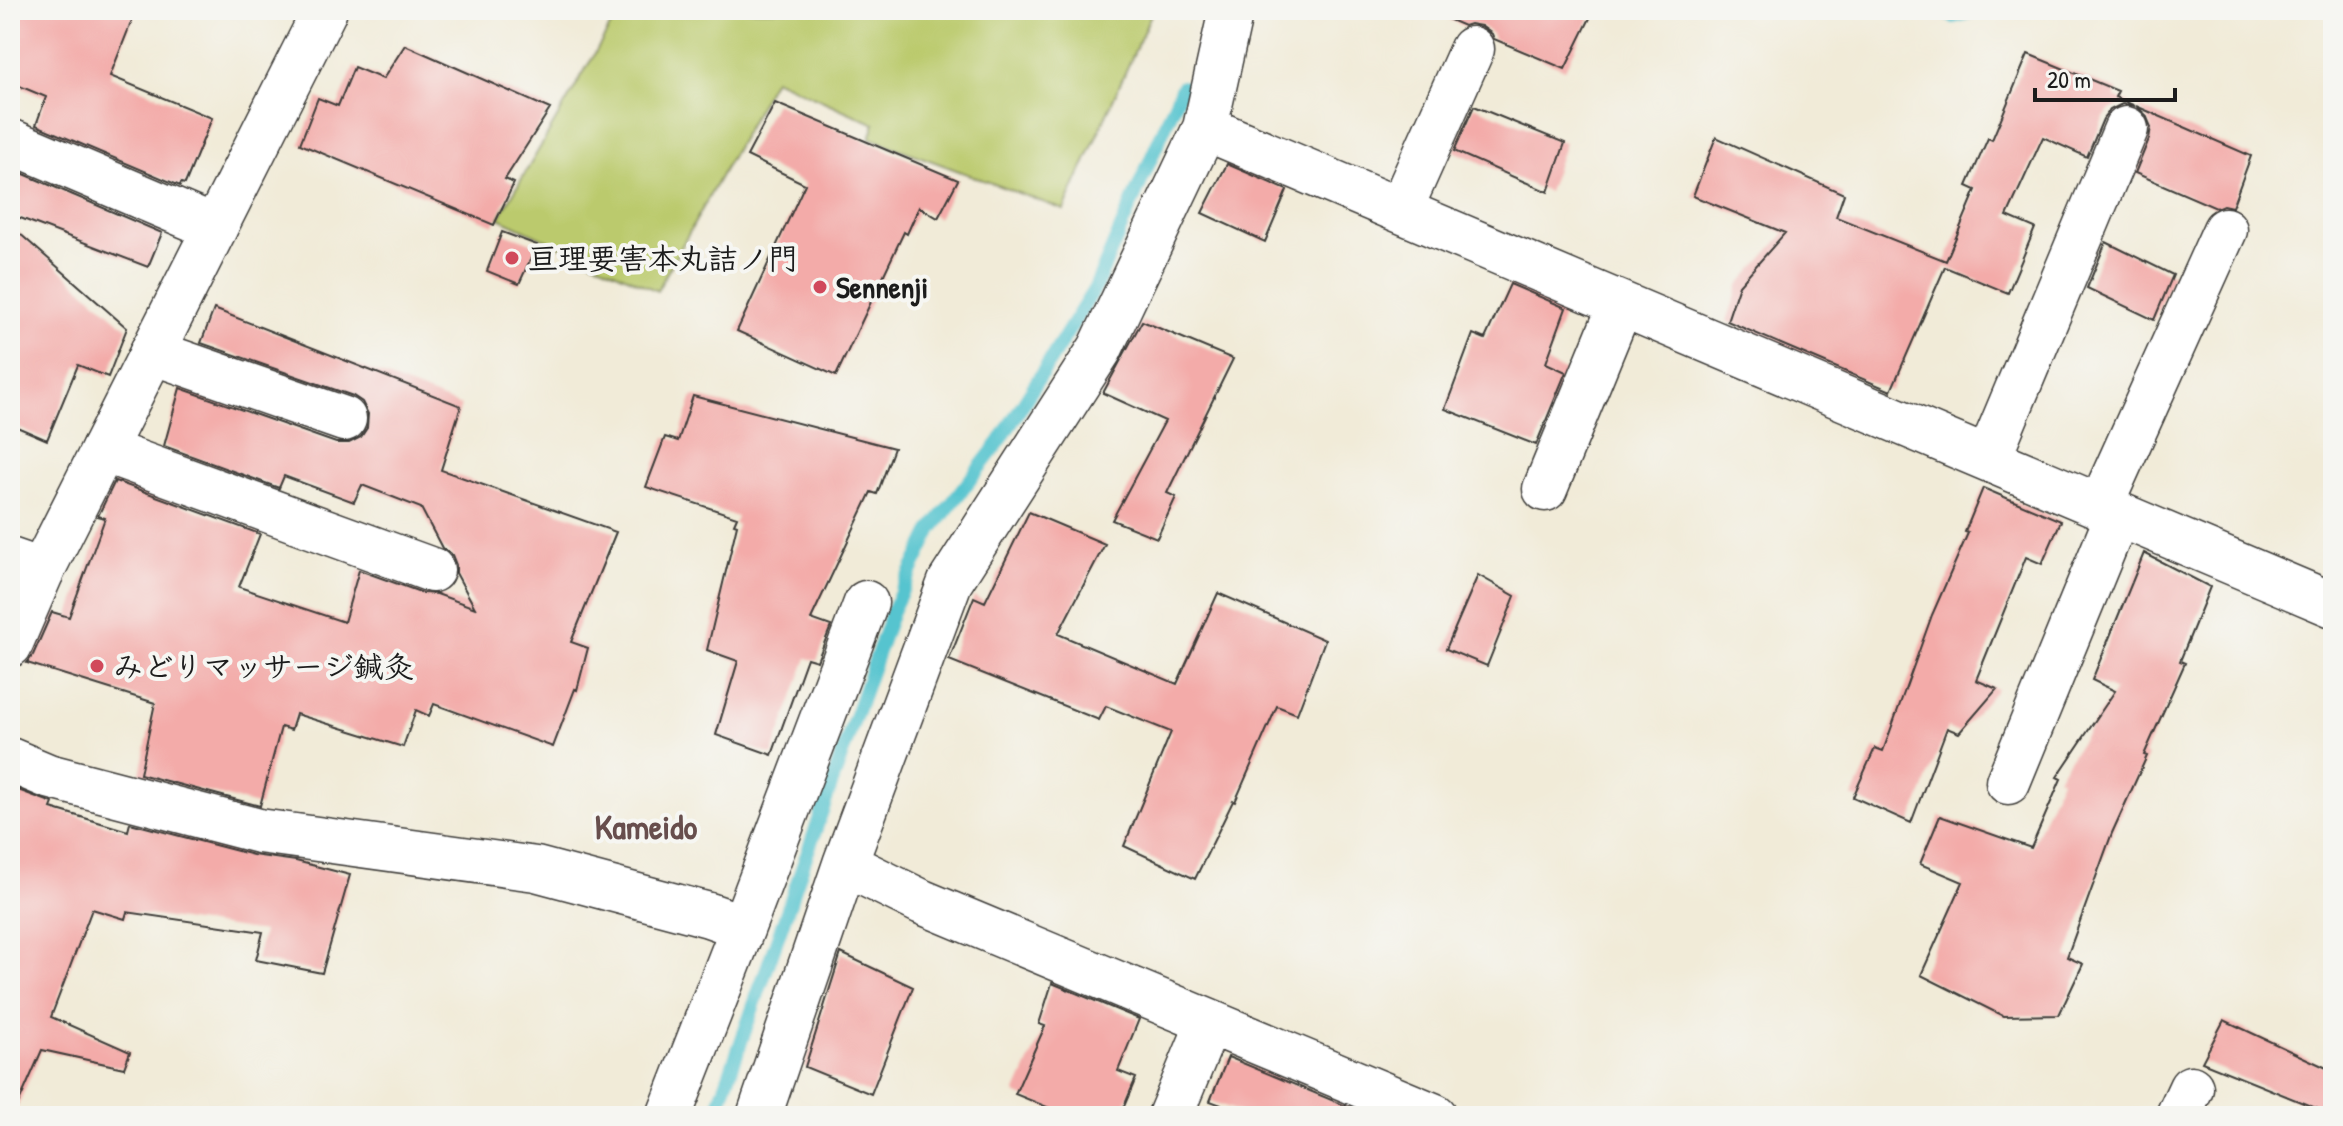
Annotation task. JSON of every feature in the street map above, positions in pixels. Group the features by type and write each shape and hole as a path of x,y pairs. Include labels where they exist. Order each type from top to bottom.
{"street":[{"path":"10,645 26,566 103,450 325,10"},
{"path":"759,1116 845,864 950,582 1100,349 1205,128 1231,10"},
{"path":"1400,210 1472,49"},
{"path":"1205,128 2333,605"},
{"path":"1988,459 2126,129"},
{"path":"10,141 215,228"},
{"path":"2008,782 2109,510 2225,230"},
{"path":"1545,489 1621,304"},
{"path":"152,352 344,419"},
{"path":"103,450 432,570"},
{"path":"669,1116 866,603"},
{"path":"10,760 48,776 259,831 536,869 743,927"},
{"path":"845,864 922,902 1417,1112"},
{"path":"1170,1116 1209,1022"}],"green space":[{"path":"620,10 1153,10 1064,210 870,138 875,124 774,79 657,291 499,218"}],"building":[{"path":"10,10 136,10 110,76 212,118 185,184 181,183 180,186 36,125 46,97 10,82"},
{"path":"1427,10 1594,10 1565,69 1494,39 1481,26 1464,26"},
{"path":"405,45 550,109 505,179 514,183 494,225 300,144 318,98 338,106 354,67 383,79"},
{"path":"2028,54 2118,91 2115,97 2135,106 2122,104 2110,110 2087,157 2043,137 2007,216 2035,228 2008,293 1945,267 1891,391 1727,321 1739,285 1785,233 1693,196 1716,137 1844,194 1836,217 1946,261 1976,190 1967,186 1988,138 1992,140"},
{"path":"775,103 958,180 938,218 919,207 907,234 904,232 836,376 737,331 805,184 747,156"},
{"path":"1474,106 1565,143 1548,192 1454,151"},
{"path":"2136,106 2251,156 2232,207 2223,205 2216,208 2135,173 2151,127 2146,115"},
{"path":"1227,164 1287,190 1265,242 1202,213"},
{"path":"10,168 162,233 148,267 10,214"},
{"path":"10,225 127,328 108,377 78,365 47,440 10,424"},
{"name":"亘理要害本丸詰ノ門","path":"502,232 537,245 519,284 487,271"},
{"path":"2106,242 2173,275 2154,320 2087,288"},
{"path":"1510,284 1566,308 1546,363 1566,372 1536,445 1445,409 1473,334 1485,339"},
{"path":"214,309 461,406 441,470 616,532 571,642 588,648 577,690 553,747 434,704 429,716 416,710 403,747 296,714 291,730 281,727 260,806 140,774 155,703 27,663 52,612 69,617 105,518 98,516 115,481 260,534 239,587 344,622 359,570 475,608 456,573 452,555 442,548 421,508 362,485 354,502 284,476 279,488 164,446 180,388 336,443 349,443 361,437 367,428 368,414 362,402 353,396 201,343"},
{"path":"1142,321 1233,359 1167,493 1176,497 1157,538 1112,520 1165,421 1103,393"},
{"path":"693,396 894,448 877,494 871,492 811,619 831,626 817,661 807,658 772,755 716,735 738,661 707,650 737,517 646,487 665,437 678,441"},
{"path":"1983,488 2061,521 2042,564 2026,557 1976,680 1997,689 1959,733 1947,728 1911,823 1853,797 1875,748 1883,751 1932,615 1968,533 1965,532"},
{"path":"1029,512 1105,544 1058,634 1177,684 1218,593 1325,640 1297,714 1277,706 1235,802 1195,879 1124,846 1171,732 1106,706 1099,720 949,660 974,597 985,602"},
{"path":"2144,553 2210,587 2180,661 2185,663 2112,833 2067,957 2083,964 2059,1015 2003,1016 1921,975 1963,882 1920,864 1940,816 2031,848 2061,779 2057,777 2115,691 2092,680"},
{"path":"1478,575 1515,596 1487,666 1446,649"},
{"path":"10,787 53,803 51,808 128,831 130,823 253,855 296,861 350,875 322,973 256,960 263,932 127,912 125,919 92,909 51,1017 130,1052 124,1068 42,1050 13,1116 10,1116"},
{"path":"841,953 913,987 871,1094 805,1067"},
{"path":"1052,983 1139,1019 1118,1071 1136,1078 1120,1116 1069,1116 1015,1094 1045,1026 1039,1024"},
{"path":"2224,1020 2333,1071 2333,1115 2202,1062"},
{"path":"1228,1057 1370,1116 1251,1116 1210,1101"}],"waterway":[{"path":"1937,10 1954,17 1977,10"},
{"path":"715,1116 893,609 932,529 1000,441 1095,288 1182,87"}],"place":[{"name":"亘理要害本丸詰ノ門","path":"512,258"},
{"name":"Sennenji","path":"820,287"},
{"name":"みどりマッサージ鍼灸","path":"97,666"}],"district":[{"name":"Kameido","path":"646,827"}]}
